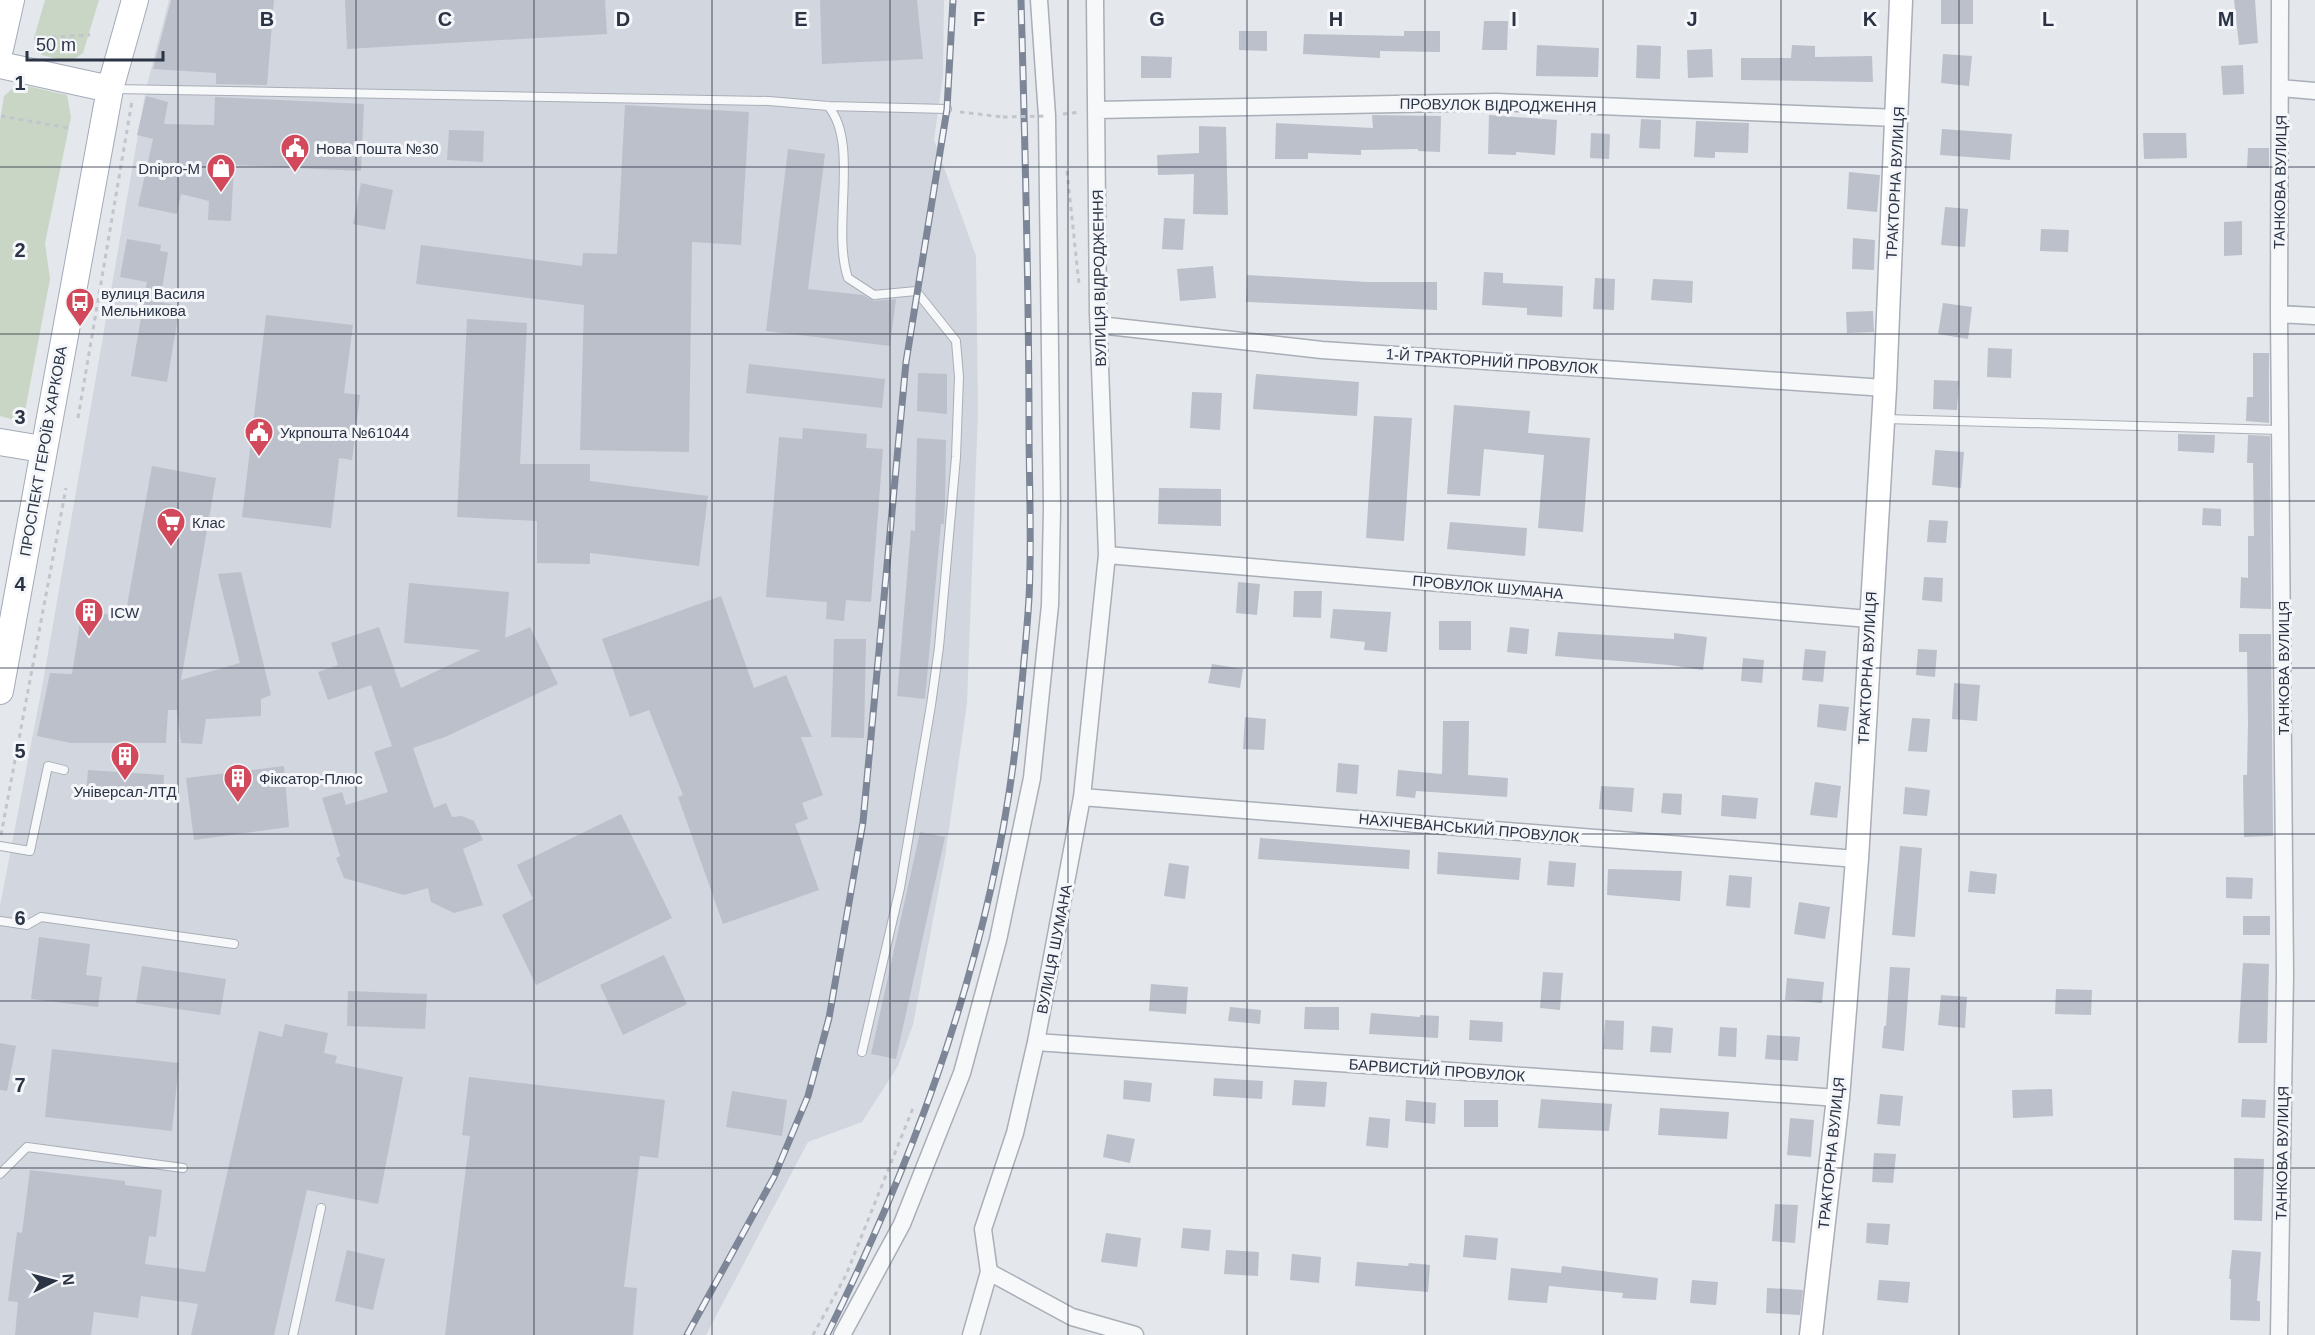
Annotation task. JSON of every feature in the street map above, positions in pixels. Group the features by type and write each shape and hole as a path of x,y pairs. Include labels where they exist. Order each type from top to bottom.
{"main road":[{"path":"0,49 11,0"},
{"name":"ПРОСПЕКТ ГЕРОЇВ ХАРКОВА","path":"0,691 42,449 122,89 135,0"},
{"path":"0,65 122,89"},
{"path":"0,442 42,449"}],"street":[{"path":"842,1335 902,1224 962,1073 998,940 1032,778 1042,698 1052,553 1049,121 1039,0"},
{"name":"ВУЛИЦЯ ВІДРОДЖЕННЯ","path":"1095,0 1099,319 1107,555"},
{"name":"ТРАКТОРНА ВУЛИЦЯ","path":"1811,1335 1838,1098 1857,859 1869,619 1885,388 1898,118 1901,0"},
{"name":"ТАНКОВА ВУЛИЦЯ","path":"2279,1335 2285,975 2279,314 2280,0"},
{"path":"2281,88 2315,91"},
{"name":"ПРОВУЛОК ВІДРОДЖЕННЯ","path":"1097,110 1496,102 1898,118"},
{"path":"2279,314 2315,316"},
{"name":"1-Й ТРАКТОРНИЙ ПРОВУЛОК","path":"1099,319 1322,350 1885,388"},
{"name":"ПРОВУЛОК ШУМАНА","path":"1107,555 1869,619"},
{"name":"ВУЛИЦЯ ШУМАНА","path":"971,1335 989,1272 983,1229 1015,1133 1036,1042 1082,797 1107,555"},
{"name":"НАХІЧЕВАНСЬКИЙ ПРОВУЛОК","path":"1082,797 1857,859"},
{"name":"БАРВИСТИЙ ПРОВУЛОК","path":"1036,1042 1838,1098"},
{"path":"989,1272 1072,1317 1135,1335"}],"lane":[{"path":"122,89 769,101 828,106 947,109"},
{"path":"828,106 836,115 843,145 841,242 848,278 874,295 916,291 956,341 959,377 956,457 932,693 900,888 862,1052"},
{"path":"1883,419 2281,430"},
{"path":"0,846 30,851 48,766 64,770"},
{"path":"0,921 27,925 41,917 234,944"},
{"path":"0,1174 27,1147 183,1168"},
{"path":"293,1335 321,1208"}],"path":[{"path":"34,38 90,35"},
{"path":"78,418 122,89"},
{"path":"947,109 1049,121 1097,110"},
{"path":"1,116 69,128"},
{"path":"1066,168 1082,305 1099,319"},
{"path":"0,839 66,488"},
{"path":"813,1335 846,1275 913,1108"}],"shaded area":[{"path":"169,0 944,0 943,76 934,140 976,256 978,411 967,703 945,857 913,1025 898,1066 862,1122 808,1142 706,1335 0,1335 0,906 43,682 146,89"}],"green space":[{"path":"45,0 99,0 83,53 70,62 42,55 34,38"},
{"path":"18,84 67,95 71,117 45,243 50,279 25,411 11,419 0,416 0,121 4,96"}],"building":[{"path":"171,0 274,0 267,85 216,84 216,73 153,69"},
{"path":"345,0 605,0 607,34 347,49"},
{"path":"820,0 917,0 923,59 822,64"},
{"path":"1941,0 1973,0 1973,24 1941,24"},
{"path":"2234,0 2255,0 2258,43 2239,45"},
{"path":"1484,21 1508,21 1507,50 1482,50"},
{"path":"1239,31 1267,31 1267,51 1239,50"},
{"path":"1404,31 1440,31 1440,52 1380,51 1380,58 1303,54 1304,34 1404,36"},
{"path":"1537,45 1599,48 1598,77 1536,76"},
{"path":"1637,45 1661,46 1660,79 1636,78"},
{"path":"1792,45 1815,46 1815,57 1872,56 1873,82 1741,80 1741,58 1791,58"},
{"path":"1712,49 1713,77 1688,78 1687,50"},
{"path":"1943,54 1972,56 1969,86 1941,83"},
{"path":"1141,56 1172,57 1171,78 1141,78"},
{"path":"2243,65 2244,94 2223,95 2221,66"},
{"path":"146,96 168,102 164,124 214,125 215,97 364,104 361,171 234,165 231,221 208,220 209,201 181,194 177,214 138,206 153,139 137,135"},
{"path":"625,105 749,112 741,245 692,242 689,452 580,450 584,305 416,284 421,245 582,266 583,253 617,254"},
{"path":"1372,115 1441,116 1440,152 1418,151 1418,149 1361,150 1361,155 1308,153 1308,159 1275,159 1276,123 1373,128"},
{"path":"1489,115 1557,120 1555,155 1516,152 1516,155 1488,154"},
{"path":"1641,119 1661,120 1660,149 1639,148"},
{"path":"1696,121 1749,123 1748,153 1715,152 1715,158 1694,157"},
{"path":"1199,126 1226,127 1228,215 1193,214 1194,174 1158,175 1157,155 1199,153"},
{"path":"1942,129 2012,134 2010,160 1940,155"},
{"path":"449,130 484,131 483,162 447,160"},
{"path":"1591,133 1610,134 1609,159 1590,158"},
{"path":"2143,133 2186,133 2187,158 2144,159"},
{"path":"2248,148 2269,148 2269,168 2247,168"},
{"path":"788,149 825,154 808,289 863,295 874,301 896,299 890,346 766,331"},
{"path":"1849,172 1880,175 1877,212 1847,209"},
{"path":"361,183 393,190 385,230 353,224"},
{"path":"1945,207 1968,209 1965,247 1941,245"},
{"path":"1164,218 1185,219 1183,250 1162,249"},
{"path":"2242,221 2242,255 2224,256 2224,222"},
{"path":"2041,229 2069,230 2068,252 2040,251"},
{"path":"1853,238 1875,240 1874,270 1852,269"},
{"path":"127,239 161,245 160,251 168,252 160,302 180,306 167,382 131,376 147,282 120,277"},
{"path":"1213,266 1216,298 1180,301 1177,269"},
{"path":"1484,272 1503,273 1503,283 1563,286 1562,317 1527,315 1527,308 1482,305"},
{"path":"1247,275 1368,282 1437,282 1437,310 1246,302"},
{"path":"1595,278 1615,279 1614,310 1593,309"},
{"path":"1653,279 1693,281 1692,303 1651,300"},
{"path":"1943,303 1972,307 1968,339 1938,334"},
{"path":"1873,311 1874,332 1847,333 1846,312"},
{"path":"266,315 353,325 344,393 360,395 352,460 339,458 331,528 242,517"},
{"path":"467,319 527,323 520,464 590,464 590,481 708,496 699,566 590,553 590,564 537,563 537,521 457,517"},
{"path":"1988,348 2012,349 2011,378 1987,377"},
{"path":"2253,353 2269,353 2269,423 2246,421 2247,397 2253,397"},
{"path":"749,364 885,379 882,408 746,393"},
{"path":"918,373 947,374 947,414 917,411"},
{"path":"1256,374 1359,382 1357,416 1253,409"},
{"path":"1934,380 1959,381 1957,410 1933,409"},
{"path":"1192,392 1222,393 1220,430 1190,428"},
{"path":"1454,405 1530,411 1528,433 1590,438 1583,532 1538,528 1544,455 1484,449 1480,496 1447,494"},
{"path":"1374,416 1412,418 1404,541 1366,538"},
{"path":"803,428 867,434 866,448 883,449 871,602 846,600 844,621 826,619 827,602 766,597 779,437 802,439"},
{"path":"2178,434 2215,435 2214,453 2178,451"},
{"path":"2248,435 2270,436 2271,609 2240,608 2241,577 2248,578 2248,536 2254,536 2253,463 2247,463"},
{"path":"917,438 946,440 944,524 941,524 925,699 897,696 911,530 915,531"},
{"path":"1935,450 1964,452 1961,488 1932,485"},
{"path":"152,466 216,478 181,680 240,663 218,574 241,572 271,695 261,699 261,716 206,719 202,744 181,743 177,710 168,710 166,743 71,743 37,736 50,673 72,674 82,610 125,617"},
{"path":"1159,488 1221,489 1221,526 1158,524"},
{"path":"2203,508 2221,509 2221,526 2202,525"},
{"path":"1929,520 1948,521 1946,543 1927,542"},
{"path":"1450,522 1527,528 1525,556 1447,549"},
{"path":"1924,577 1943,578 1942,602 1922,600"},
{"path":"1238,582 1260,584 1257,615 1236,613"},
{"path":"409,583 509,592 505,638 530,627 558,684 445,737 413,748 434,808 446,803 452,817 462,816 474,821 483,840 463,849 483,905 454,913 431,902 428,888 404,895 344,878 336,858 340,856 322,798 342,792 346,805 388,792 374,752 392,746 371,685 328,700 318,672 338,665 331,643 379,627 401,688 481,650 404,643"},
{"path":"1294,591 1322,591 1321,618 1293,617"},
{"path":"721,596 754,688 786,675 812,737 801,737 823,795 802,803 808,819 795,824 819,890 723,924 678,797 683,795 649,710 630,717 602,639"},
{"path":"1333,609 1391,612 1387,652 1364,650 1365,642 1330,638"},
{"path":"1439,621 1471,621 1471,650 1439,650"},
{"path":"1510,627 1529,629 1527,654 1507,652"},
{"path":"1558,632 1674,639 1674,633 1707,637 1703,670 1670,665 1555,656"},
{"path":"2239,634 2271,634 2273,836 2244,837 2243,775 2247,775 2248,724 2247,652 2239,652"},
{"path":"834,639 866,639 864,738 831,737"},
{"path":"1805,649 1826,651 1823,682 1802,680"},
{"path":"1918,649 1937,650 1935,677 1916,675"},
{"path":"1743,658 1764,660 1762,683 1741,681"},
{"path":"1212,664 1243,669 1240,688 1208,683"},
{"path":"1954,683 1980,685 1977,721 1952,719"},
{"path":"1819,704 1849,707 1846,731 1817,727"},
{"path":"1245,717 1266,719 1264,750 1243,749"},
{"path":"1912,718 1930,719 1927,752 1908,751"},
{"path":"1443,721 1469,721 1468,775 1508,778 1507,797 1416,791 1415,798 1396,796 1398,770 1442,774"},
{"path":"1338,763 1359,765 1357,794 1336,792"},
{"name":"Фіксатор-Плюс","path":"284,766 289,827 194,840 186,778"},
{"name":"Універсал-ЛТД","path":"88,770 164,775 163,799 86,795"},
{"path":"1815,782 1841,786 1837,818 1810,815"},
{"path":"1601,786 1634,788 1632,812 1599,809"},
{"path":"1905,787 1930,790 1927,816 1903,814"},
{"path":"1663,793 1682,794 1681,815 1661,813"},
{"path":"1722,795 1758,798 1756,819 1721,816"},
{"path":"621,814 672,918 536,985 502,915 533,899 517,865"},
{"path":"920,832 945,837 896,1059 871,1054"},
{"path":"1260,838 1410,850 1409,869 1258,859"},
{"path":"1900,846 1922,848 1915,937 1892,935"},
{"path":"1438,852 1521,858 1519,880 1437,874"},
{"path":"1549,861 1576,863 1574,887 1547,885"},
{"path":"1169,863 1189,866 1185,899 1164,896"},
{"path":"1608,869 1682,871 1680,901 1607,895"},
{"path":"1970,871 1997,874 1995,894 1968,892"},
{"path":"1729,875 1752,877 1750,908 1726,906"},
{"path":"2226,877 2253,878 2252,899 2226,898"},
{"path":"1799,902 1830,907 1825,939 1794,934"},
{"path":"2243,916 2270,916 2270,935 2243,935"},
{"path":"39,937 90,944 86,975 102,977 98,1007 31,999"},
{"path":"664,955 687,1004 623,1035 600,985"},
{"path":"2243,963 2269,964 2267,1043 2238,1043"},
{"path":"142,966 226,979 220,1015 136,1003"},
{"path":"1890,967 1910,968 1904,1051 1882,1048 1884,1026 1886,1026"},
{"path":"1543,972 1563,973 1560,1010 1540,1008"},
{"path":"1787,978 1824,982 1822,1003 1785,1000"},
{"path":"1151,984 1188,987 1186,1014 1149,1011"},
{"path":"2056,989 2092,990 2091,1015 2055,1014"},
{"path":"348,991 427,994 425,1029 347,1026"},
{"path":"1941,995 1967,997 1965,1028 1938,1025"},
{"path":"1230,1007 1261,1010 1260,1024 1228,1021"},
{"path":"1305,1007 1339,1007 1339,1030 1304,1029"},
{"path":"1371,1013 1420,1017 1420,1015 1439,1016 1438,1038 1369,1034"},
{"path":"1470,1020 1503,1022 1502,1042 1469,1040"},
{"path":"1605,1020 1624,1021 1623,1050 1603,1049"},
{"path":"285,1024 328,1033 324,1053 337,1056 335,1063 403,1077 378,1204 307,1190 274,1335 191,1335 198,1304 141,1296 138,1318 94,1312 91,1335 15,1335 18,1302 8,1301 17,1232 22,1233 30,1170 125,1181 125,1185 162,1190 156,1237 149,1236 145,1264 205,1272 259,1031 282,1037"},
{"path":"1652,1026 1673,1028 1671,1053 1650,1052"},
{"path":"1720,1027 1737,1028 1736,1057 1718,1056"},
{"path":"1767,1035 1800,1037 1798,1061 1765,1059"},
{"path":"0,1043 16,1046 7,1091 0,1090"},
{"path":"52,1049 179,1063 172,1131 45,1117"},
{"path":"469,1077 665,1100 658,1158 640,1156 624,1287 637,1288 633,1335 445,1335 470,1136 462,1135"},
{"path":"1214,1078 1263,1081 1262,1099 1213,1096"},
{"path":"1124,1080 1152,1083 1150,1102 1123,1099"},
{"path":"1294,1080 1327,1082 1325,1107 1292,1105"},
{"path":"2052,1089 2053,1116 2013,1118 2012,1090"},
{"path":"732,1091 787,1100 782,1136 726,1127"},
{"path":"1880,1094 1903,1096 1900,1126 1877,1124"},
{"path":"1541,1099 1612,1104 1609,1131 1538,1128"},
{"path":"2242,1099 2266,1100 2265,1118 2241,1117"},
{"path":"1406,1100 1436,1103 1435,1124 1405,1121"},
{"path":"1464,1100 1498,1100 1498,1127 1464,1127"},
{"path":"1660,1108 1729,1112 1727,1139 1658,1135"},
{"path":"1369,1117 1390,1119 1388,1148 1366,1146"},
{"path":"1790,1118 1814,1120 1811,1157 1787,1155"},
{"path":"1107,1134 1135,1139 1130,1163 1103,1157"},
{"path":"1874,1153 1896,1154 1893,1183 1872,1182"},
{"path":"2234,1158 2264,1159 2262,1221 2234,1220"},
{"path":"1775,1204 1798,1205 1795,1243 1772,1241"},
{"path":"1867,1223 1890,1224 1888,1245 1866,1243"},
{"path":"1183,1228 1211,1230 1209,1251 1181,1248"},
{"path":"1106,1233 1141,1238 1137,1267 1101,1262"},
{"path":"1465,1235 1498,1238 1496,1260 1463,1257"},
{"path":"347,1250 385,1259 373,1310 335,1301"},
{"path":"1226,1250 1259,1252 1258,1276 1224,1274"},
{"path":"2232,1250 2261,1252 2257,1301 2260,1301 2260,1321 2230,1320 2231,1279 2229,1279"},
{"path":"1292,1254 1321,1257 1319,1283 1290,1280"},
{"path":"1357,1262 1408,1266 1409,1263 1430,1265 1428,1292 1355,1286"},
{"path":"1562,1266 1658,1278 1656,1300 1622,1298 1623,1293 1549,1286 1547,1303 1508,1300 1511,1268 1561,1273"},
{"path":"1692,1280 1718,1282 1716,1305 1690,1303"},
{"path":"1879,1280 1910,1282 1908,1303 1877,1300"},
{"path":"1767,1288 1803,1290 1800,1315 1766,1313"}],"railway":[{"path":"687,1335 774,1177 808,1096 829,1018 863,822 906,362 947,109 953,0"},
{"path":"827,1335 892,1193 947,1046 970,971 1005,819 1023,670 1030,555 1028,266 1021,0"}],"place":[{"name":"Нова Пошта №30","path":"295,174"},
{"name":"Dnipro-M","path":"221,194"},
{"name":"вулиця Василя Мельникова","path":"80,328"},
{"name":"Укрпошта №61044","path":"259,458"},
{"name":"Клас","path":"171,548"},
{"name":"ICW","path":"89,638"},
{"name":"Універсал-ЛТД","path":"125,782"},
{"name":"Фіксатор-Плюс","path":"238,804"}]}
